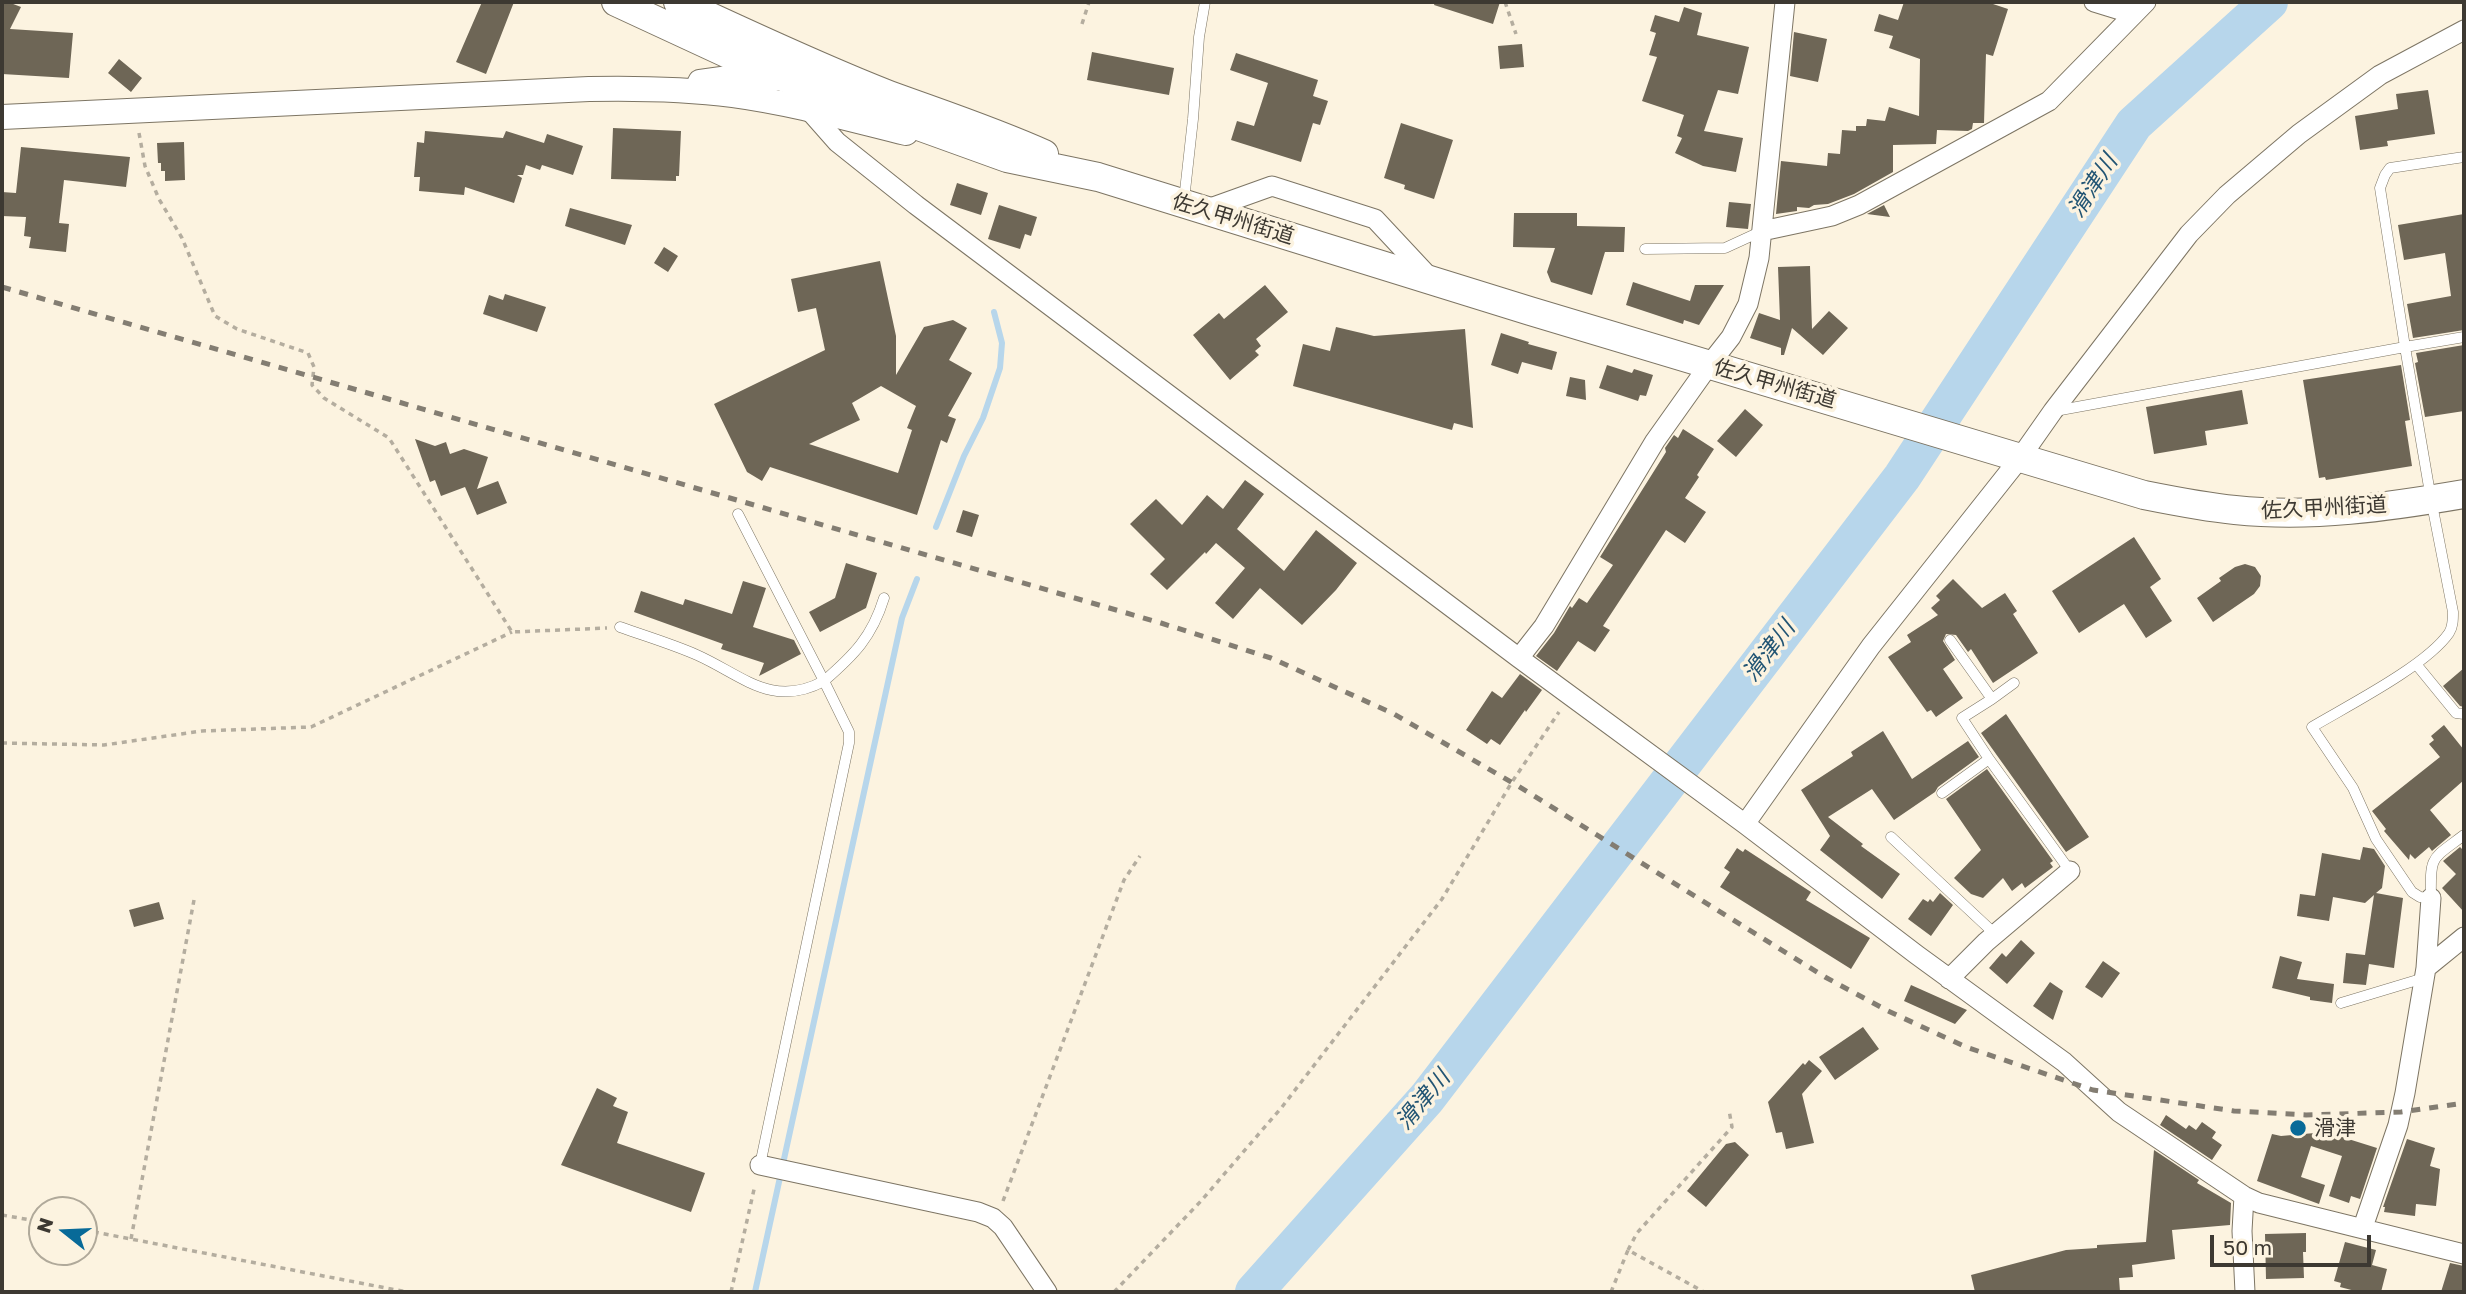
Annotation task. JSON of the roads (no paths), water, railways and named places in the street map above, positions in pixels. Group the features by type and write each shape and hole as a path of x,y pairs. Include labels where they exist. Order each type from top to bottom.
{"main road":[{"name":"佐久甲州街道","path":"616,2 788,79 1007,158 1098,177 1709,365 1814,394 2144,495 2236,510 2275,512 2346,511 2464,494"},
{"name":"佐久甲州街道","path":"678,2 793,55 1011,139 1098,177"}],"street":[{"path":"1518,658 1544,626 1655,441 1731,337 1748,304 1759,258 1785,2"},
{"path":"2094,2 2140,8"},
{"path":"1762,231 1832,216 1859,205 2049,101 2140,8"},
{"path":"1739,820 2015,456 2053,411 2189,234 2227,195 2299,134 2380,75 2464,30"},
{"path":"654,88 736,77 864,84"},
{"path":"2,117 654,88 734,95 807,108 1007,158"},
{"path":"807,108 837,142 926,213 1518,658 2064,1062 2119,1112 2244,1196 2276,1207 2464,1254"},
{"path":"1194,207 1272,186 1376,219 1431,279"},
{"path":"1949,979 2070,870"},
{"path":"2363,1227 2398,1125 2425,973 2431,898"},
{"path":"2425,973 2464,937"},
{"path":"765,1166 978,1212 1003,1227 1047,1292"},
{"path":"2244,1196 2242,1231 2245,1292"}],"lane":[{"path":"1194,207 1193,119 1199,37 1205,2"},
{"path":"2464,157 2390,169 2380,188 2431,499 2454,612 2453,624 2448,634 2416,664 2312,727 2353,788 2376,839 2405,883 2420,897 2431,898 2430,870 2435,857 2464,835"},
{"path":"1645,249 1725,248 1762,231"},
{"path":"2053,411 2464,337"},
{"path":"738,514 849,732 765,1166"},
{"path":"620,627 698,655 750,685 771,690 808,690 824,681 866,640 877,620 884,598"},
{"path":"1950,640 1992,699"},
{"path":"2416,664 2456,713 2464,714"},
{"path":"2014,683 1962,718 2070,870"},
{"path":"1942,793 1989,759"},
{"path":"1891,837 1996,935"},
{"path":"2341,1003 2425,973"}],"waterway":[{"name":"滑津川","path":"1254,1292 1427,1098 1902,477 2134,124 2269,2"},
{"path":"936,527 964,456 983,418 1000,368 1002,343 994,312"},
{"path":"755,1292 902,618 917,579"}],"railway":[{"path":"2,287 1161,623 1271,658 1394,714 1518,786 1825,977 1888,1011 1966,1047 2093,1090 2234,1111 2306,1115 2401,1112 2464,1103"}],"place":[{"name":"滑津","path":"2298,1128"}]}
